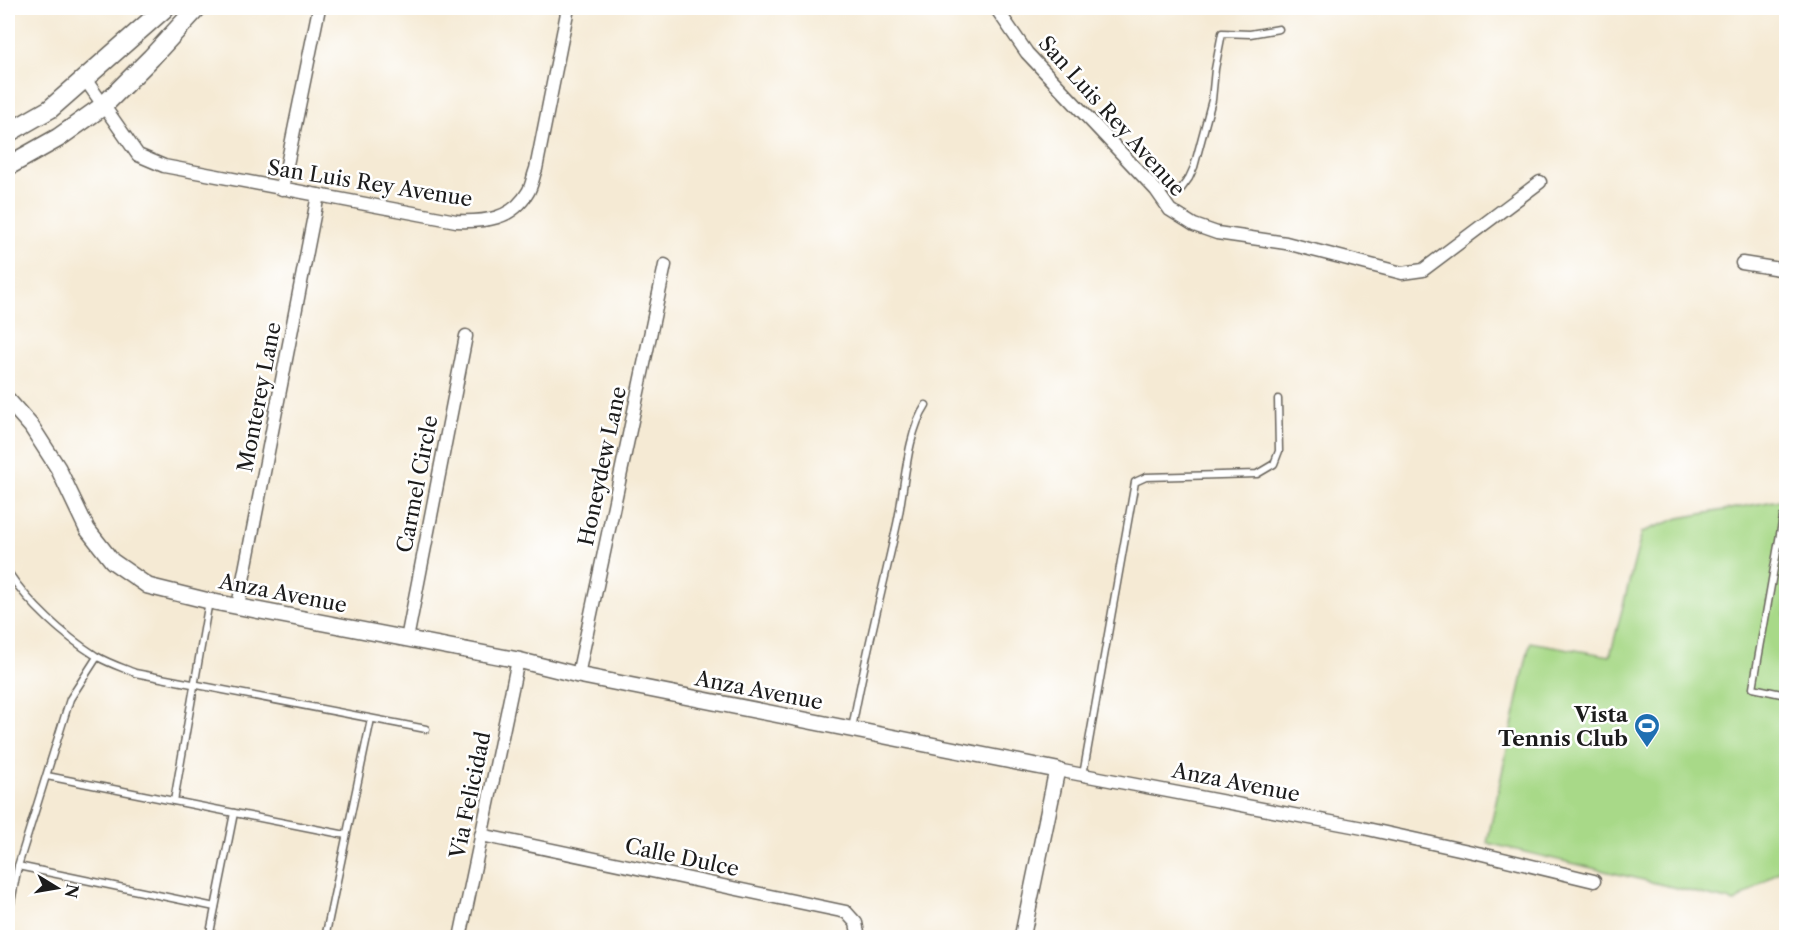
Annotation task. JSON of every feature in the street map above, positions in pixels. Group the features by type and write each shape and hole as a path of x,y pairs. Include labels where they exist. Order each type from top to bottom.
{"main road":[{"path":"8,133 50,109 165,8"},
{"path":"8,166 58,138 103,106 191,9"}],"street":[{"path":"282,189 319,8"},
{"name":"San Luis Rey Avenue","path":"86,79 138,155 164,166 456,220 494,219 514,209 529,192 536,169 568,8"},
{"name":"San Luis Rey Avenue","path":"996,8 1027,53 1156,190 1170,210 1194,225 1217,233 1286,243 1402,273 1423,270 1540,182"},
{"name":"Monterey Lane","path":"238,606 318,195"},
{"path":"1742,263 1786,270"},
{"name":"Honeydew Lane","path":"578,675 665,265"},
{"name":"Carmel Circle","path":"407,639 466,336"},
{"name":"Anza Avenue","path":"9,404 31,426 58,468 87,529 112,561 148,586 238,606 518,660 578,675 1363,828 1594,881"},
{"name":"Via Felicidad","path":"460,938 518,660"},
{"path":"1022,938 1057,770"},
{"name":"Calle Dulce","path":"481,835 846,912 856,923 859,938"}],"lane":[{"path":"1156,190 1181,189 1194,167 1212,100 1222,33 1250,34 1279,29"},
{"path":"1083,775 1136,482 1146,477 1257,474 1274,464 1279,452 1278,399"},
{"path":"852,729 858,691 897,522 912,441 918,417 926,405"},
{"path":"1783,517 1753,688 1786,695"},
{"path":"8,572 22,592 58,627 98,657 135,673 426,729"},
{"path":"174,801 209,600"},
{"path":"8,918 18,866 70,699 98,657"},
{"path":"325,938 371,719"},
{"path":"47,776 346,836"},
{"path":"209,938 234,813"},
{"path":"18,866 215,907"}],"green space":[{"name":"Vista Tennis Club","path":"1786,499 1786,866 1735,902 1487,843 1530,642 1610,656 1642,532 1679,518"}],"place":[{"name":"Vista Tennis Club","path":"1647,749"}]}
